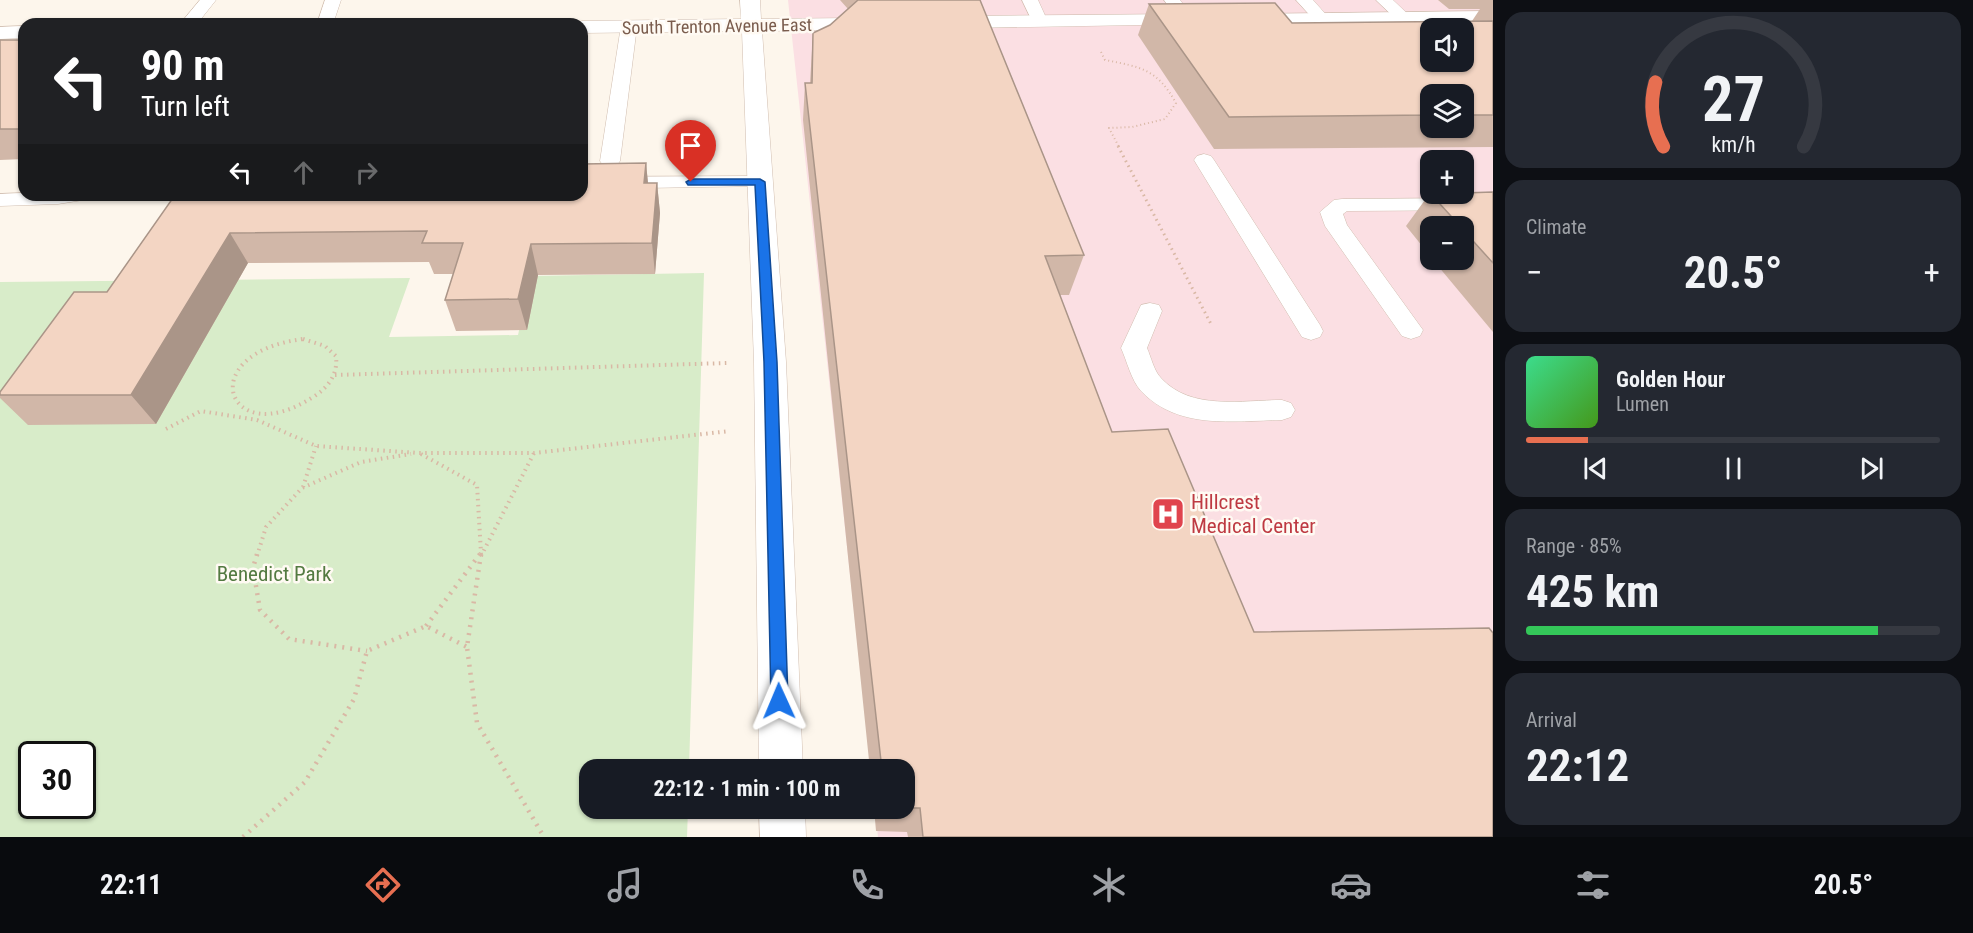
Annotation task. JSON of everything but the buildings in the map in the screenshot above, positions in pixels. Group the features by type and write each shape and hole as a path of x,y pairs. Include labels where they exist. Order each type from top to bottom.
{"street":[{"path":"751,13 770,362 781,759"},
{"name":"South Trenton Avenue East","path":"588,27 629,27 751,13 852,24"},
{"path":"1229,20 1493,17"},
{"path":"967,22 1188,20"},
{"path":"0,33 18,33"},
{"path":"782,819 783,837"}],"lane":[{"path":"193,18 208,0"},
{"path":"327,18 333,0"},
{"path":"1030,0 1040,22"},
{"path":"1157,0 1188,20"},
{"path":"1172,0 1188,20"},
{"path":"1304,0 1322,19"},
{"path":"1384,0 1404,18"},
{"path":"610,161 629,27"},
{"path":"1204,160 1311,331"},
{"path":"588,183 760,182"},
{"path":"4,204 31,201"},
{"path":"1411,330 1336,226 1331,212 1342,205 1493,204"},
{"path":"1150,311 1134,348 1149,383 1178,405 1204,411 1282,410"}],"path":[{"path":"1099,50 1105,60 1139,69 1156,77 1164,83 1176,103 1165,119 1132,127 1109,128 1211,324"},
{"path":"335,375 337,358 331,348 319,342 303,339 286,341 255,354 243,364 234,375 231,387 232,398 239,406 251,412 267,414 284,412 303,405 319,395 335,375 770,362"},
{"path":"166,429 201,411 257,420 316,446 418,453 534,453 772,426"},
{"path":"302,488 316,446"},
{"path":"534,453 481,553 426,626 367,651 289,639 260,610 253,568 266,527 302,488 361,462 418,453 477,484 481,553 468,647 477,723 544,837"},
{"path":"426,626 468,647"},
{"path":"243,837 305,782 354,699 367,651"}],"shaded area":[{"name":"Hillcrest Medical Center","path":"788,0 1493,0 1493,837 878,837 876,819 915,819 915,759 870,759"}],"green space":[{"name":"Benedict Park","path":"704,273 689,759 579,759 579,819 688,819 687,837 0,837 0,282 410,278 389,337 518,335 531,276"}],"place":[{"name":"Hillcrest Medical Center","path":"1168,514"}],"route":[{"path":"691,182 760,182 770,362 779,701"}]}
